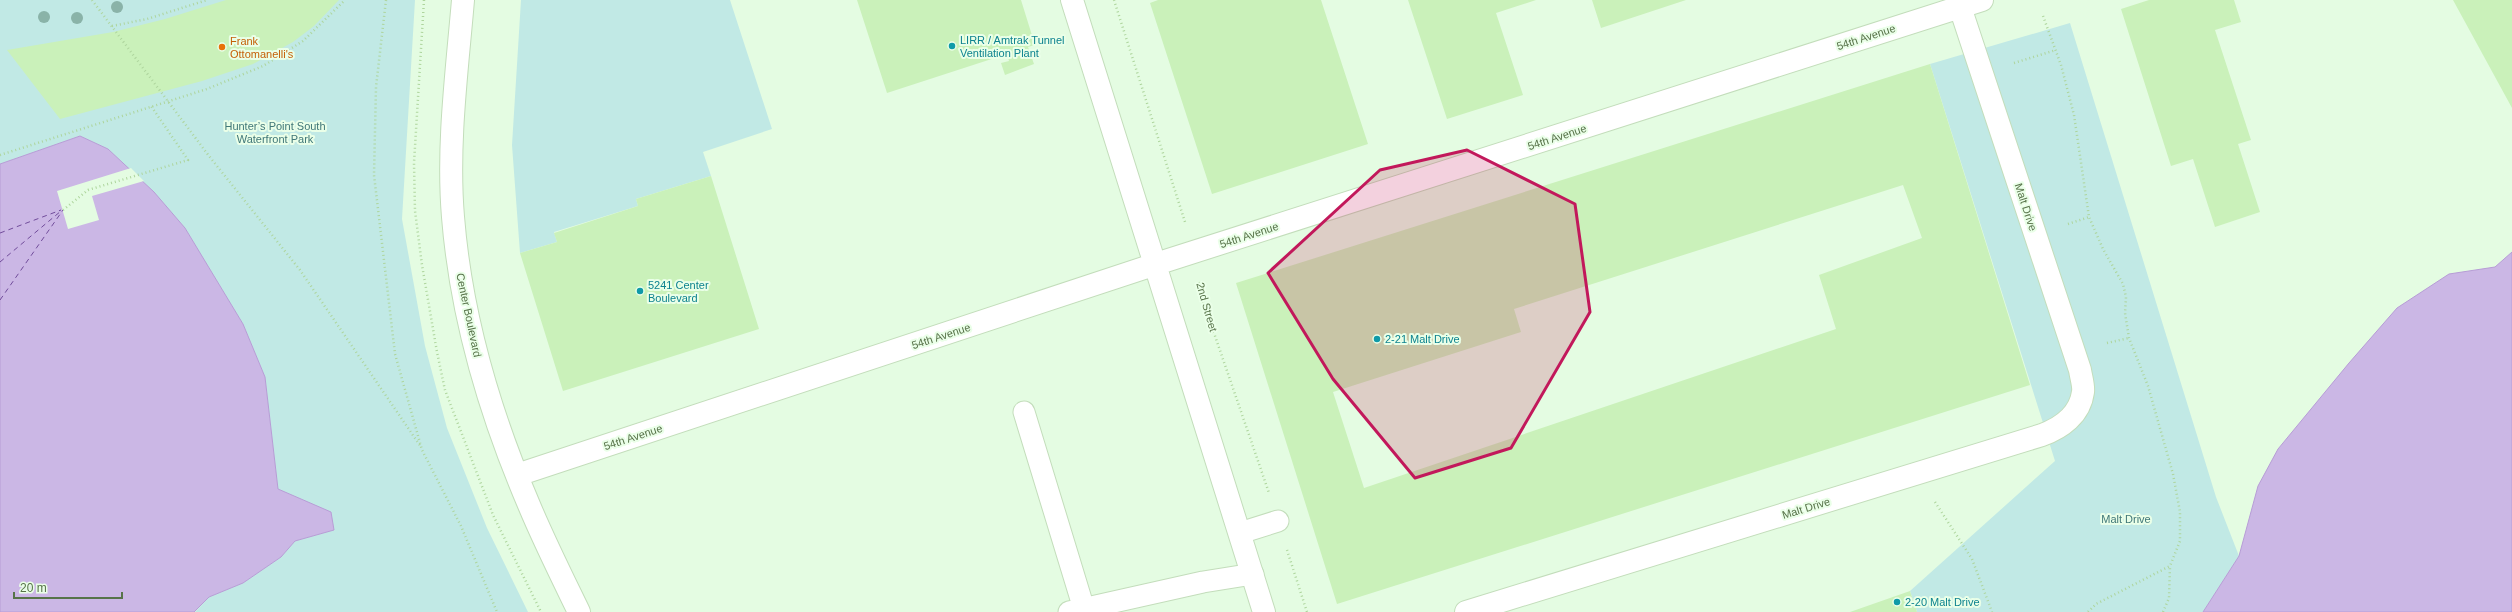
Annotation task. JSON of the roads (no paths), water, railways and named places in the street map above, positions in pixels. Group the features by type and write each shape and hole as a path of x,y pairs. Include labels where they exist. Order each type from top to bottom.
{"street":[{"name":"Center Boulevard","path":"463,0 452,150 453,216 461,284 471,335 486,386 517,475 579,612"},
{"path":"1072,0 1264,612"},
{"name":"54th Avenue","path":"517,475 1156,264 1982,0"},
{"name":"Malt Drive","path":"1466,612 2042,435 2066,424 2078,408 2084,391 2080,370 1960,7"}],"lane":[{"path":"1024,412 1077,610 1203,582 1253,574"},
{"path":"1240,533 1278,521"}],"place":[{"name":"LIRR / Amtrak Tunnel Ventilation Plant","path":"952,46"},
{"name":"Frank Ottomanelli's","path":"222,47"},
{"name":"5241 Center Boulevard","path":"640,291"},
{"name":"2-21 Malt Drive","path":"1377,339"},
{"name":"2-20 Malt Drive","path":"1897,602"}],"park label":[{"name":"Hunter’s Point South Waterfront Park","path":"275,132"}]}
